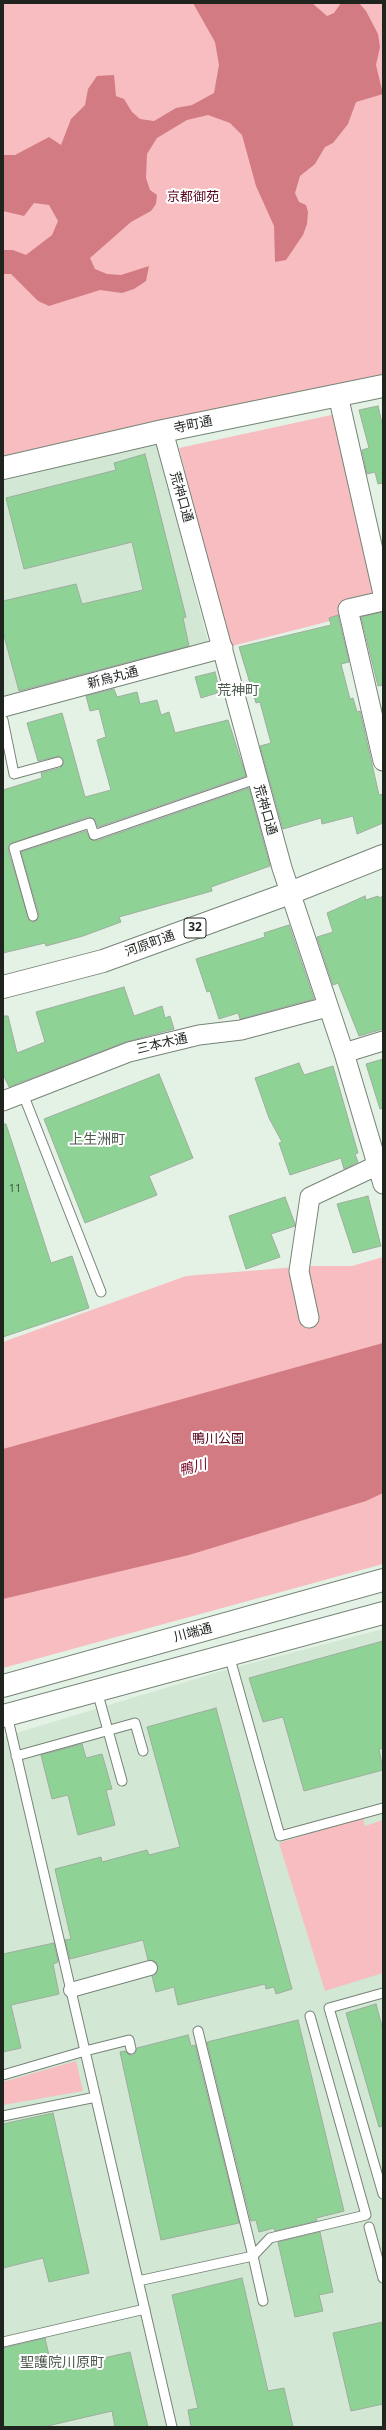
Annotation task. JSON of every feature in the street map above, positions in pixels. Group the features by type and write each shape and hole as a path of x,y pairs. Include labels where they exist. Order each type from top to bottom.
{"street":[{"name":"寺町通","path":"3,468 163,431 383,386"},
{"path":"338,395 376,530 383,594"},
{"name":"荒神口通","path":"163,431 223,648 256,779 290,894 327,1007 344,1053 383,1184"},
{"path":"383,601 348,608 383,761"},
{"name":"新烏丸通","path":"3,707 223,648"},
{"name":"河原町通","path":"3,987 103,961 290,894 383,856"},
{"name":"三本木通","path":"3,1101 129,1052 199,1036 241,1030 327,1007"},
{"path":"344,1053 383,1041"},
{"path":"309,1318 299,1271 310,1197 378,1165"},
{"name":"川端通","path":"3,1686 383,1580"},
{"path":"5,1716 383,1613"},
{"path":"71,1990 150,1968"}],"lane":[{"path":"3,720 14,774 58,762"},
{"path":"32,916 14,848 90,822 94,836 256,779"},
{"path":"23,1094 100,1292"},
{"path":"229,1654 280,1836 383,1808"},
{"path":"97,1691 122,1781"},
{"path":"5,1716 16,1756 96,2096 172,2427"},
{"path":"16,1756 135,1723 143,1751"},
{"path":"383,1993 330,2008 383,2194"},
{"path":"138,2281 253,2256 270,2238 366,2215 310,2016"},
{"path":"198,2031 263,2301"},
{"path":"3,2074 129,2040 131,2049"},
{"path":"3,2116 96,2096"},
{"path":"369,2227 383,2278"},
{"path":"3,2342 145,2309"}],"shaded area":[{"path":"157,443 209,646 3,697 3,481"},
{"path":"383,1629 383,2427 3,2427 3,1737 225,1670"}],"green space":[{"name":"京都御苑","path":"3,3 383,3 383,374 3,461"},
{"path":"336,414 377,594 339,603 342,618 228,647 179,448"},
{"name":"鴨川公園","path":"383,1257 383,1564 3,1668 3,1342 186,1276 310,1266 352,1266"},
{"path":"363,1817 365,1826 383,1820 383,1973 325,1991 279,1843"},
{"path":"76,2061 83,2091 3,2105 3,2082"}],"water":[{"path":"193,3 312,3 327,16 334,13 341,3 359,3 366,11 378,34 380,47 376,65 383,94 356,102 348,124 333,143 325,147 315,164 300,176 295,193 299,202 306,205 308,212 307,224 303,235 286,260 275,262 274,226 256,186 242,135 230,123 208,115 187,120 157,138 147,154 146,178 150,190 157,195 156,204 151,211 131,222 90,258 95,269 107,274 121,275 149,266 146,281 134,289 122,293 100,290 49,306 38,301 11,274 3,274 3,250 13,250 26,255 52,235 58,221 49,205 34,203 24,216 3,211 3,155 15,155 49,137 61,145 71,119 85,105 88,89 97,76 114,75 116,96 124,99 132,112 140,119 154,121 176,108 192,105 214,93 219,65 215,42"},
{"name":"鴨川","path":"383,1343 383,1493 366,1501 189,1555 3,1599 3,1449"}],"building":[{"path":"378,406 383,427 383,483 378,484 375,472 367,474 362,450 369,448 359,410"},
{"path":"145,454 186,617 183,618 189,646 19,691 3,632 3,601 76,584 82,604 143,590 132,542 24,569 6,498 116,470 114,463"},
{"path":"383,612 383,685 378,686 361,617"},
{"path":"338,615 349,662 341,664 350,699 353,698 357,712 360,711 379,795 383,794 383,823 357,834 353,816 322,824 321,818 283,829 260,746 271,743 260,702 256,703 239,647 331,625 329,618"},
{"path":"215,672 220,692 201,698 195,677"},
{"path":"114,689 117,697 137,692 140,704 157,700 161,715 169,712 175,733 228,720 246,776 98,827 94,819 88,817 10,844 8,850 29,920 35,922 39,915 21,852 86,831 90,839 96,841 249,788 270,866 211,887 212,891 119,917 121,922 83,936 46,946 45,943 3,953 3,790 42,778 41,773 60,768 64,763 59,756 38,761 27,723 62,713 85,797 111,790 97,740 106,737 99,709 90,711 86,696"},
{"path":"365,896 366,900 383,896 383,1029 359,1036 338,983 333,985 317,937 333,932 327,913"},
{"path":"289,925 314,999 240,1019 238,1013 219,1019 210,991 207,992 196,959 265,937 264,933"},
{"path":"124,987 134,1016 162,1006 165,1018 170,1016 174,1029 125,1042 9,1087 3,1074 3,1016 8,1016 17,1053 45,1042 36,1012"},
{"path":"383,1059 383,1108 380,1109 366,1064"},
{"path":"299,1063 304,1075 333,1066 358,1153 355,1154 358,1162 344,1169 341,1158 290,1175 279,1143 282,1142 269,1118 255,1078"},
{"path":"159,1074 193,1158 149,1176 157,1195 85,1223 44,1119"},
{"path":"3,1124 6,1124 51,1263 72,1256 89,1308 3,1337"},
{"path":"368,1196 381,1246 353,1253 337,1204"},
{"path":"285,1197 295,1226 271,1234 280,1257 246,1269 229,1216"},
{"path":"383,1641 383,1748 379,1749 383,1770 304,1791 283,1717 263,1722 249,1678"},
{"path":"216,1708 292,1989 276,1994 274,1987 266,1989 265,1984 178,2005 174,1987 156,1992 152,1976 156,1974 158,1966 156,1962 148,1960 143,1940 70,1959 65,1940 71,1939 55,1869 101,1857 102,1862 147,1850 149,1855 180,1847 147,1727"},
{"path":"82,1744 86,1758 102,1754 112,1789 106,1790 115,1825 78,1835 68,1795 52,1799 41,1755"},
{"path":"54,1943 58,1962 53,1964 59,1994 11,2005 21,2048 3,2052 3,1954"},
{"path":"376,2004 383,2030 383,2126 379,2127 346,2013"},
{"path":"298,2020 344,2211 316,2218 317,2221 275,2231 274,2228 259,2232 256,2220 251,2221 207,2042"},
{"path":"188,2035 191,2046 195,2045 239,2223 161,2240 120,2052 125,2051 129,2055 133,2055 137,2048"},
{"path":"53,2113 89,2273 49,2282 43,2258 3,2268 3,2124"},
{"path":"320,2232 333,2292 319,2295 323,2311 295,2317 278,2242"},
{"path":"242,2278 268,2391 284,2388 293,2427 191,2427 188,2410 198,2408 172,2295"},
{"path":"383,2322 383,2404 351,2411 333,2333"},
{"path":"45,2338 51,2364 90,2355 91,2361 130,2352 148,2427 115,2427 112,2411 43,2427 3,2427 3,2348"}],"district":[{"name":"荒神町","path":"238,691"},
{"name":"上生洲町","path":"97,1140"},
{"name":"聖護院川原町","path":"62,2363"}]}
